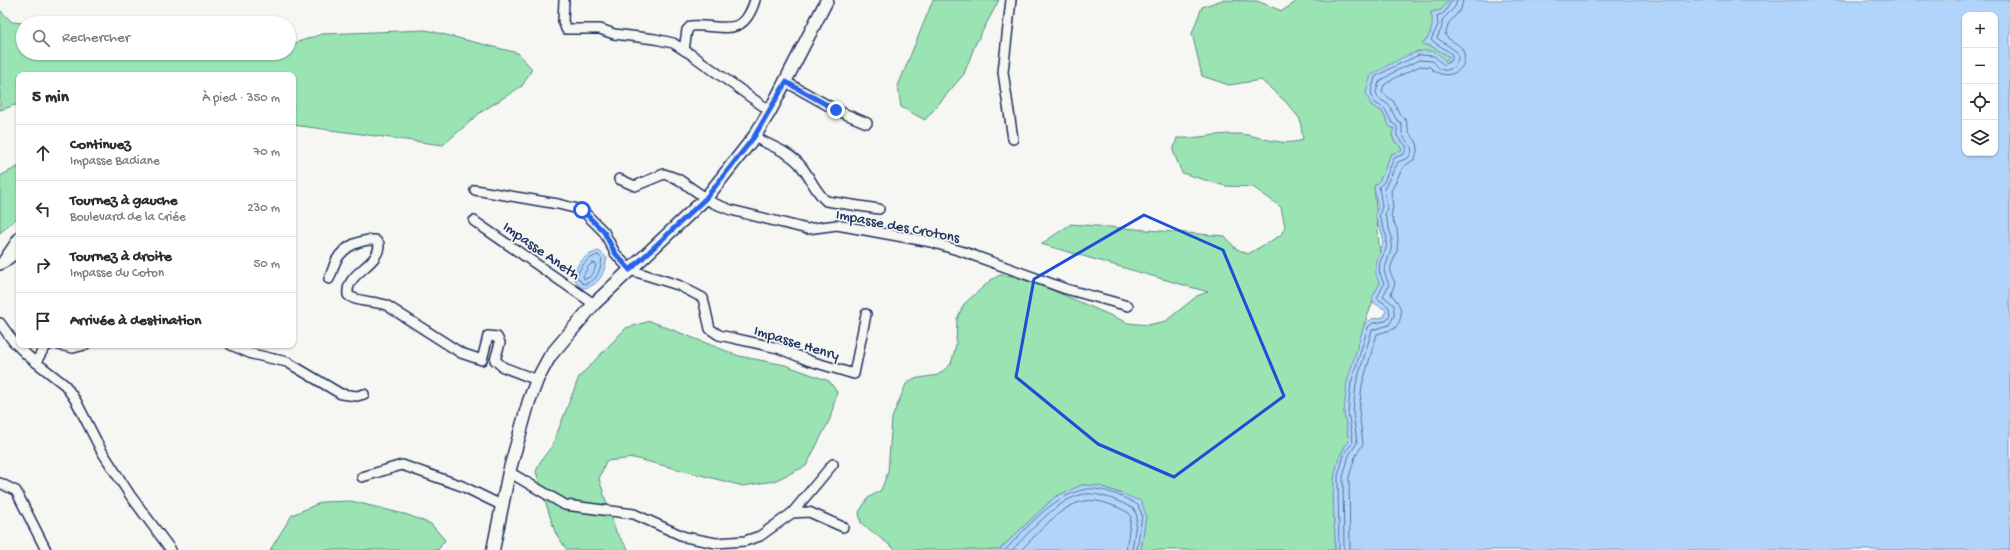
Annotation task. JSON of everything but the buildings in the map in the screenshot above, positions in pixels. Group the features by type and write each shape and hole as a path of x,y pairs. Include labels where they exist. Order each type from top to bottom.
{"main road":[{"path":"493,550 509,472 529,401 537,380 550,356 594,304 706,198 754,137 786,82 827,0"}],"street":[{"path":"564,0 563,21 566,29 590,28 623,36 655,39 673,44 684,50 770,111"},
{"path":"684,50 687,30 691,26 731,27 742,24 752,10 755,0"},
{"path":"1011,0 1003,72 1012,139"},
{"path":"786,82 836,110 867,123"},
{"path":"754,137 791,156 801,166 820,196 826,201 879,209"},
{"name":"Impasse des Crotons","path":"619,179 635,186 664,174 678,179 706,198 731,210 807,228 837,225 931,242 964,252 1066,289 1128,306"},
{"path":"474,190 582,210 604,232 615,253 630,270"},
{"name":"Impasse Aneth","path":"474,220 594,304"},
{"path":"329,279 338,258 352,245 366,239 375,240 379,244 379,251 373,261 353,279 347,289 348,295 353,299 373,301 386,305 461,353 482,360 488,336 497,337 500,343 495,360 503,367 537,380"},
{"path":"0,266 16,242"},
{"path":"0,266 16,253"},
{"name":"Impasse Henry","path":"630,270 678,285 703,298 710,329 719,335 778,348 854,374 866,314"},
{"path":"0,323 16,344"},
{"path":"21,348 65,385 76,401 101,450 130,495 171,550"},
{"path":"36,362 44,348"},
{"path":"238,348 252,354 287,362 341,394 357,396 364,394"},
{"path":"509,472 565,505 634,514 685,537 716,543 745,541 760,536 792,513 833,464"},
{"path":"362,477 402,465 462,486 503,506"},
{"path":"0,483 16,491 46,550"},
{"path":"792,513 809,512 843,527"}],"highlighted area":[{"path":"1144,215 1223,250 1284,396 1174,477 1098,444 1016,377 1034,279"}],"green space":[{"path":"933,0 999,0 975,45 964,74 925,120 901,107 898,86"},
{"path":"1222,0 1257,1 1282,11 1299,0 1449,0 1441,10 1431,12 1434,24 1425,45 1431,46 1450,57 1445,61 1426,52 1418,51 1372,75 1371,105 1382,111 1390,127 1394,128 1392,136 1395,142 1400,145 1402,151 1391,154 1380,180 1374,186 1380,254 1376,261 1380,283 1364,325 1344,412 1349,441 1342,453 1334,479 1333,494 1335,550 1141,550 1146,515 1123,494 1099,486 1082,485 1055,497 999,550 896,550 861,523 859,512 868,498 881,490 888,472 892,418 906,384 913,379 938,375 951,364 956,345 957,319 964,304 991,280 1000,275 1014,276 1036,283 1128,323 1148,325 1166,321 1197,296 1208,292 1041,244 1071,224 1225,236 1235,248 1248,254 1281,235 1285,227 1281,207 1253,187 1225,186 1182,173 1173,151 1177,138 1242,134 1285,142 1303,140 1300,119 1285,101 1261,80 1229,85 1202,76 1192,33 1202,7"},
{"path":"0,10 12,22 16,22 16,60 296,60 296,43 322,34 426,30 518,53 532,69 522,86 481,112 443,145 296,125 296,72 16,72 16,105 0,110"},
{"path":"16,168 16,219 0,233 0,176"},
{"path":"650,321 739,356 785,365 829,381 837,392 830,419 806,466 774,481 743,486 634,458 606,461 599,479 616,532 629,550 567,550 555,532 536,472 540,462 552,446 579,377 626,328"},
{"path":"351,501 408,515 431,524 445,540 438,550 270,550 292,515 322,502"}],"water":[{"path":"1449,0 2010,0 2010,550 1335,550 1334,479 1342,453 1349,441 1344,412 1347,382 1364,325 1372,319 1384,317 1386,310 1374,303 1372,298 1380,283 1377,277 1376,266 1383,238 1375,214 1378,208 1374,186 1380,180 1391,154 1402,151 1400,145 1395,142 1392,135 1394,128 1390,127 1382,111 1371,105 1366,93 1371,75 1409,55 1429,51 1438,54 1445,61 1450,57 1431,46 1422,44 1430,34 1432,21 1431,12 1441,10"},
{"path":"599,251 607,258 600,279 592,285 581,288 573,277 576,267 590,254"},
{"path":"1082,485 1099,486 1141,501 1146,515 1141,550 999,550 1055,497"}],"route":[{"path":"582,210 594,220 604,232 615,253 630,270 706,198 754,137 786,82 836,110"}]}
